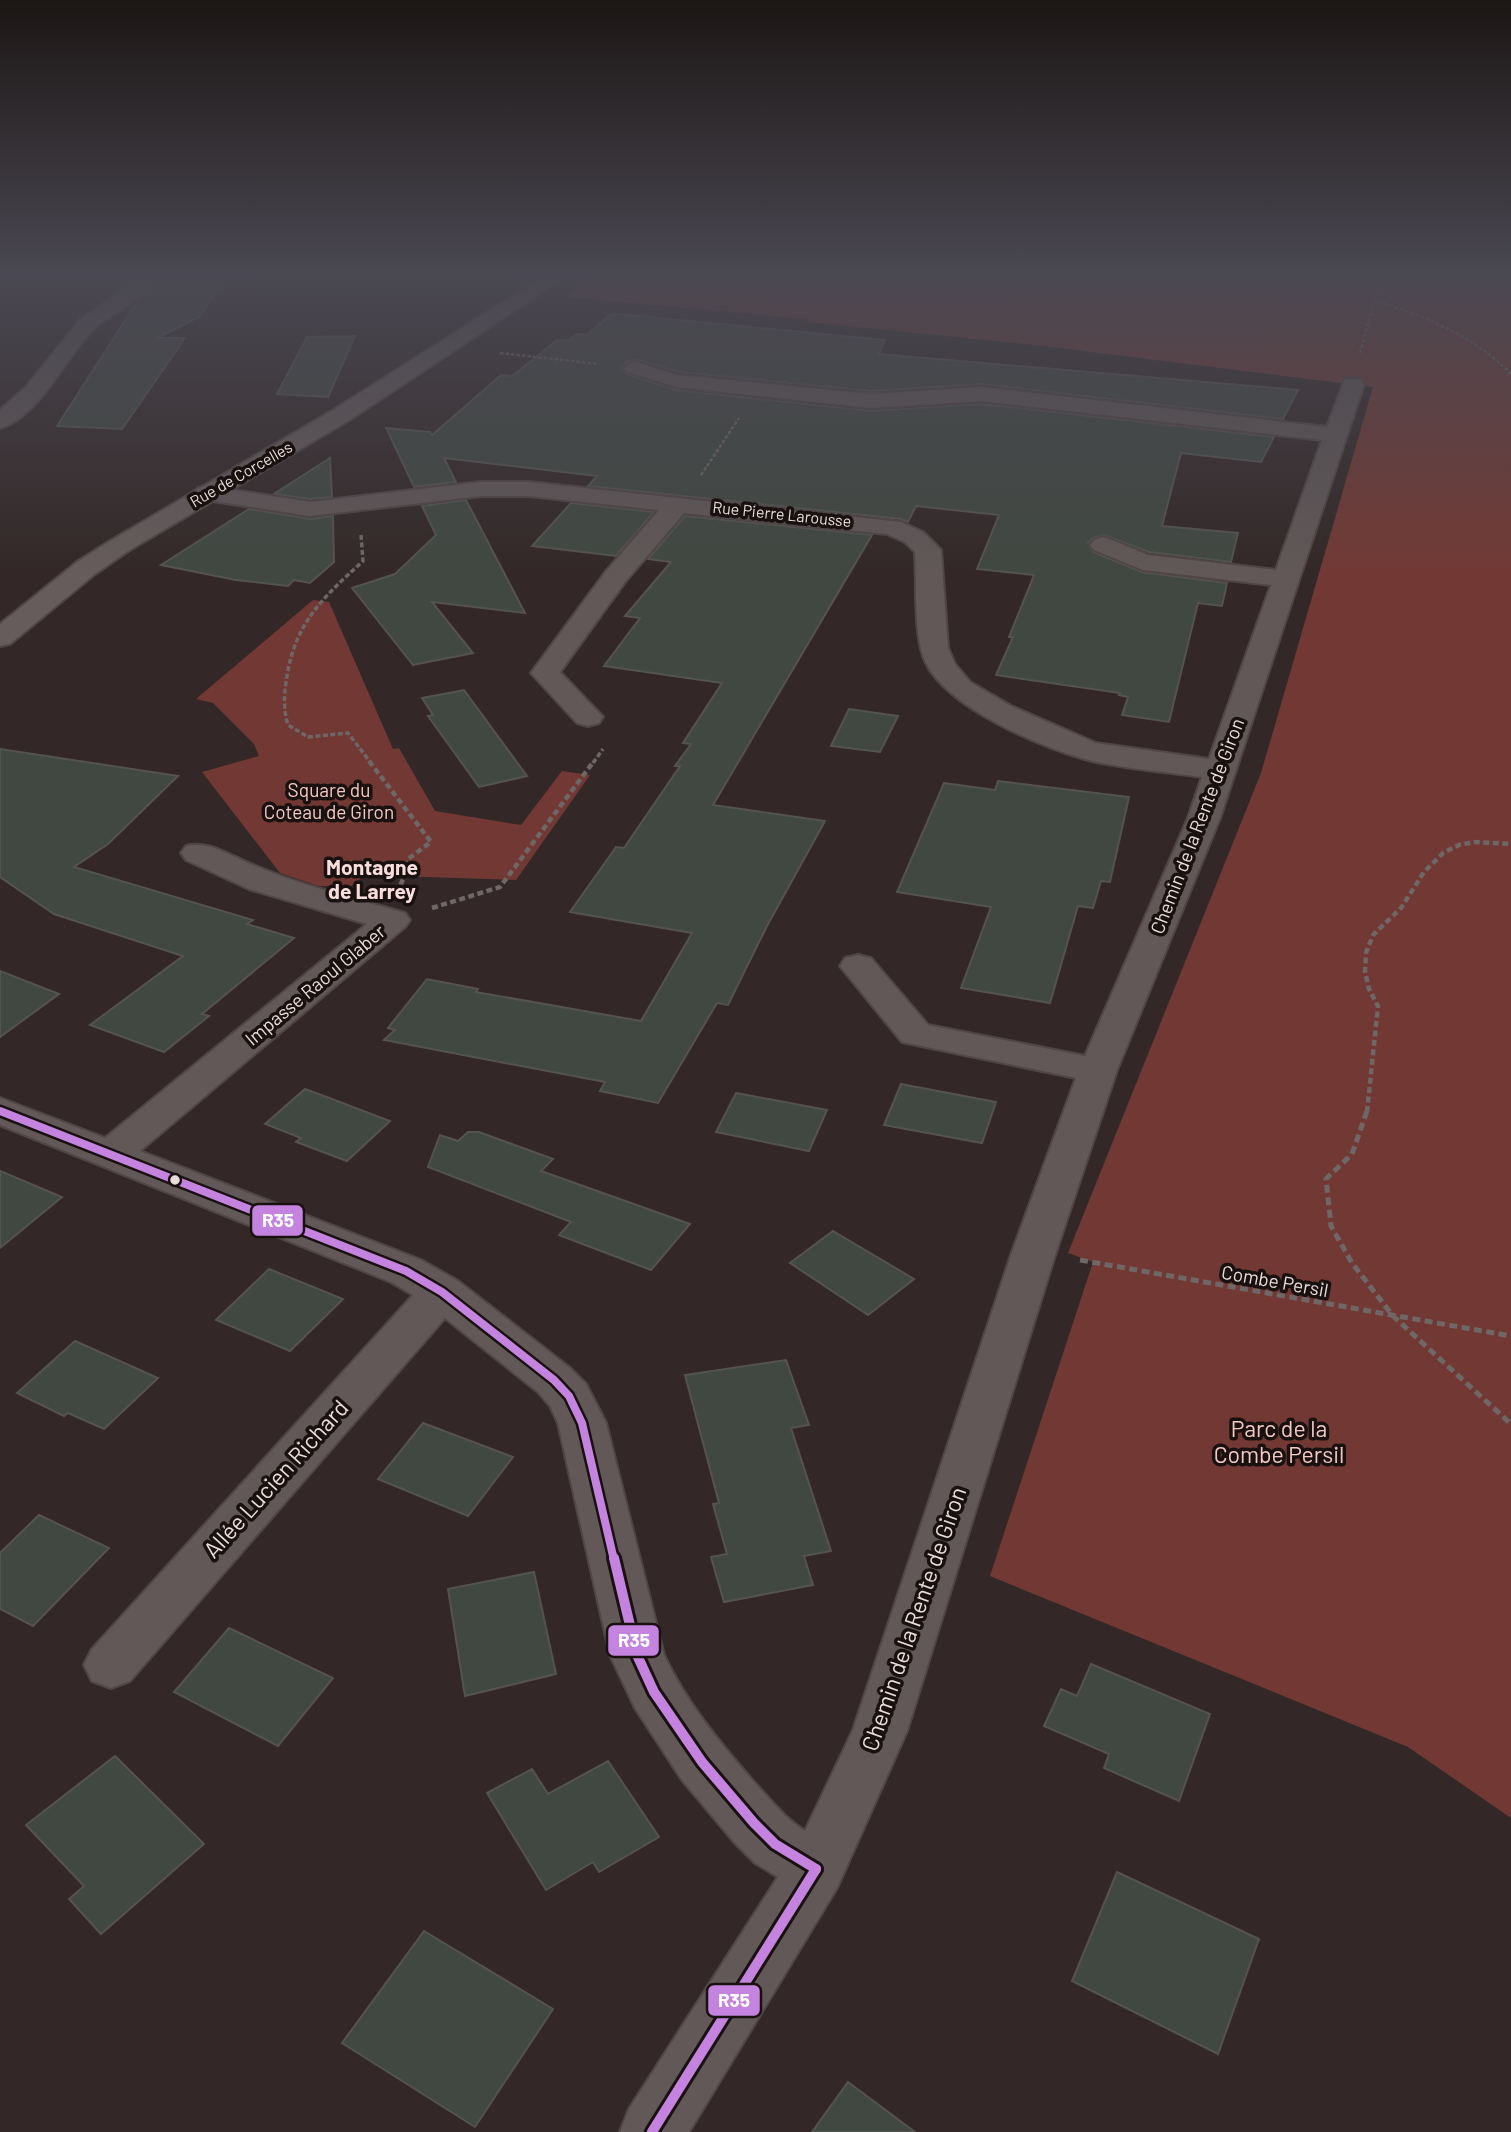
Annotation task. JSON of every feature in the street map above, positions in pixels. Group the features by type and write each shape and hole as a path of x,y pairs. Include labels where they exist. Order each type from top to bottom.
{"main road":[{"name":"Rue de Corcelles","path":"0,638 86,568 206,493 406,374"}],"street":[{"path":"0,421 34,392 48,374"},
{"path":"655,374 676,381 871,401 982,394 1157,412 1334,435"},
{"name":"Chemin de la Rente de Giron","path":"652,2132 816,1869 880,1731 1034,1252 1098,1070 1173,895 1221,770 1353,384"},
{"name":"Rue Pierre Larousse","path":"206,493 293,508 515,488 874,524 905,532 920,541 930,555 934,648 937,658 955,684 974,699 1068,744 1091,751 1221,770"},
{"path":"588,717 544,673 616,576 678,503"},
{"path":"1103,545 1143,562 1285,579"},
{"name":"Impasse Raoul Glaber","path":"198,853 261,882 393,920"},
{"name":"Impasse Raoul Glaber","path":"110,1155 393,920"},
{"path":"858,966 915,1034 1098,1070"},
{"path":"0,1111 406,1271 442,1292 546,1373 569,1396 582,1423 637,1655 654,1692 702,1762 754,1824 775,1844 816,1869"},
{"name":"Allée Lucien Richard","path":"111,1665 442,1292"}],"path":[{"path":"1353,384 1355,374"},
{"path":"678,503 708,466 761,390"},
{"path":"359,503 363,561 313,608 298,629 289,656 283,712 288,725 308,737 348,733 431,842 408,859 393,920 500,887 607,744 588,717"},
{"path":"1511,844 1480,841 1454,846 1430,863 1402,907 1374,934 1363,961 1369,991 1378,1006 1366,1118 1352,1154 1326,1179 1331,1226 1352,1263 1393,1316 1511,1423"},
{"name":"Combe Persil","path":"1034,1252 1511,1336"}],"green space":[{"name":"Parc de la Combe Persil","path":"1273,374 1511,374 1511,1818 1408,1747 990,1576 1093,1262 1068,1253 1261,773 1373,387"},
{"name":"Square du Coteau de Giron","path":"313,600 329,602 393,749 399,748 435,811 521,825 562,771 590,775 516,880 365,875 351,886 318,886 280,873 202,772 259,756 254,744 213,703 196,699"}],"building":[{"path":"90,374 160,374 122,429 57,426"},
{"path":"287,374 338,374 328,397 277,394"},
{"path":"629,374 676,390 871,411 982,404 1274,437 1261,462 1181,453 1162,526 1238,533 1231,562 1149,552 1104,535 1093,538 1088,543 1093,552 1142,572 1227,583 1222,606 1198,603 1169,722 1122,715 1128,697 1119,695 1120,693 996,675 1013,637 1009,637 1034,575 977,569 999,515 916,506 908,522 901,519 588,486 597,476 444,458 456,482 414,487 386,428 430,432 432,435 501,375"},
{"path":"704,374 1118,374 1298,390 1283,419 982,384 871,391"},
{"path":"330,458 332,497 310,499 274,494"},
{"path":"466,500 525,613 432,602 473,653 413,665 352,588 395,574 436,535 422,506"},
{"path":"571,503 654,512 616,556 532,546"},
{"path":"249,509 310,519 333,516 334,562 310,583 294,580 288,586 236,580 161,565"},
{"path":"685,516 872,535 713,805 825,821 767,926 728,1005 717,1003 658,1103 600,1091 605,1082 384,1040 395,1030 388,1028 427,979 478,989 476,992 641,1021 692,933 570,912 616,847 624,848 680,766 675,766 691,744 683,743 722,683 604,666 640,618 625,616 671,562 648,559"},
{"path":"464,690 527,776 479,787 428,716 433,715 422,698"},
{"path":"849,709 898,716 880,752 831,746"},
{"path":"0,749 178,776 108,844 74,867 253,920 247,924 294,938 202,1014 209,1016 164,1052 90,1025 183,956 54,914 0,877"},
{"path":"998,781 1129,797 1110,882 1101,881 1093,908 1078,906 1050,1003 961,988 991,907 897,892 944,783 995,790"},
{"path":"0,971 59,994 0,1037"},
{"path":"901,1084 996,1102 982,1143 884,1125"},
{"path":"305,1089 390,1121 347,1161 296,1142 301,1138 265,1124"},
{"path":"736,1093 827,1110 809,1151 716,1132"},
{"path":"468,1132 479,1132 553,1159 541,1171 690,1224 651,1270 559,1235 571,1222 428,1167 440,1135 458,1141"},
{"path":"0,1171 62,1197 0,1248"},
{"path":"833,1231 914,1279 868,1315 790,1263"},
{"path":"269,1269 343,1299 290,1351 216,1320"},
{"path":"75,1341 158,1378 104,1429 68,1413 64,1416 17,1393"},
{"path":"786,1360 809,1425 791,1428 831,1551 804,1556 813,1585 724,1602 711,1557 727,1554 713,1504 719,1503 685,1375"},
{"path":"423,1423 513,1457 468,1516 378,1479"},
{"path":"39,1515 109,1548 33,1626 0,1609 0,1553"},
{"path":"534,1572 556,1674 465,1696 448,1589"},
{"path":"229,1628 333,1678 278,1746 174,1692"},
{"path":"1091,1664 1210,1714 1179,1801 1104,1768 1109,1754 1044,1726 1061,1689 1077,1696"},
{"path":"115,1756 204,1844 101,1934 69,1899 84,1886 26,1825"},
{"path":"608,1761 659,1837 599,1872 593,1862 546,1890 487,1793 532,1769 548,1794"},
{"path":"1117,1872 1259,1939 1218,2054 1072,1981"},
{"path":"424,1931 553,2009 475,2127 342,2043"},
{"path":"848,2082 915,2132 812,2132"}],"transit line":[{"name":"R35","path":"0,1111 406,1271 442,1292 554,1380 569,1396 582,1423 637,1655 654,1692 702,1762 754,1823 775,1844 816,1869"},
{"name":"R35","path":"652,2132 816,1869"}],"district":[{"name":"Montagne de Larrey","path":"372,880"}]}
